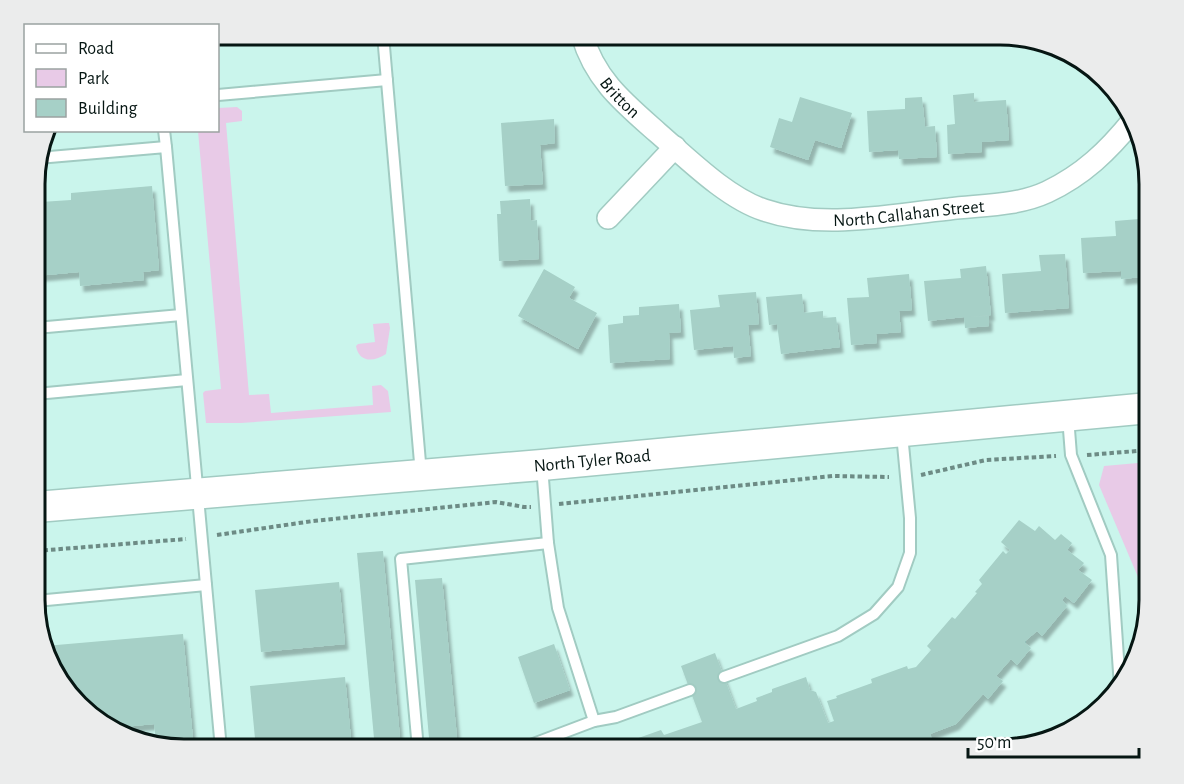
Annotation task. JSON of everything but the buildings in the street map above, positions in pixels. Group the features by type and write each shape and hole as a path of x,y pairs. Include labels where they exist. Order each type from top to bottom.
{"main road":[{"name":"North Tyler Road","path":"45,506 542,465 1139,409"}],"street":[{"name":"Britton","path":"585,45 596,70 618,98 675,147"},
{"name":"North Callahan Street","path":"675,147 728,190 761,209 790,218 824,220 1018,201 1045,193 1075,177 1094,163 1126,127"},
{"path":"608,218 675,147"}],"lane":[{"path":"384,45 421,475"},
{"path":"219,95 387,80"},
{"path":"164,132 220,739"},
{"path":"48,157 166,147"},
{"path":"45,327 181,315"},
{"path":"45,393 187,380"},
{"path":"1068,417 1071,455 1112,555 1119,672"},
{"path":"724,677 838,636 874,614 898,587 910,553 902,431"},
{"path":"542,465 548,543 558,608 594,721"},
{"path":"417,739 401,559 548,543"},
{"path":"45,600 206,585"},
{"path":"546,739 690,690"}],"path":[{"path":"45,550 162,542 313,521 495,502 524,507 832,476 881,478 919,475 986,460 1139,451"}],"green space":[{"path":"237,107 242,111 242,121 226,123 249,395 269,394 271,413 373,405 372,386 381,385 388,391 391,412 241,423 206,423 203,393 221,389 198,132 219,132 219,108"},
{"path":"389,323 386,354 377,359 360,356 356,346 358,344 375,342 373,324"},
{"path":"1139,463 1139,579 1099,485 1104,466"}]}
